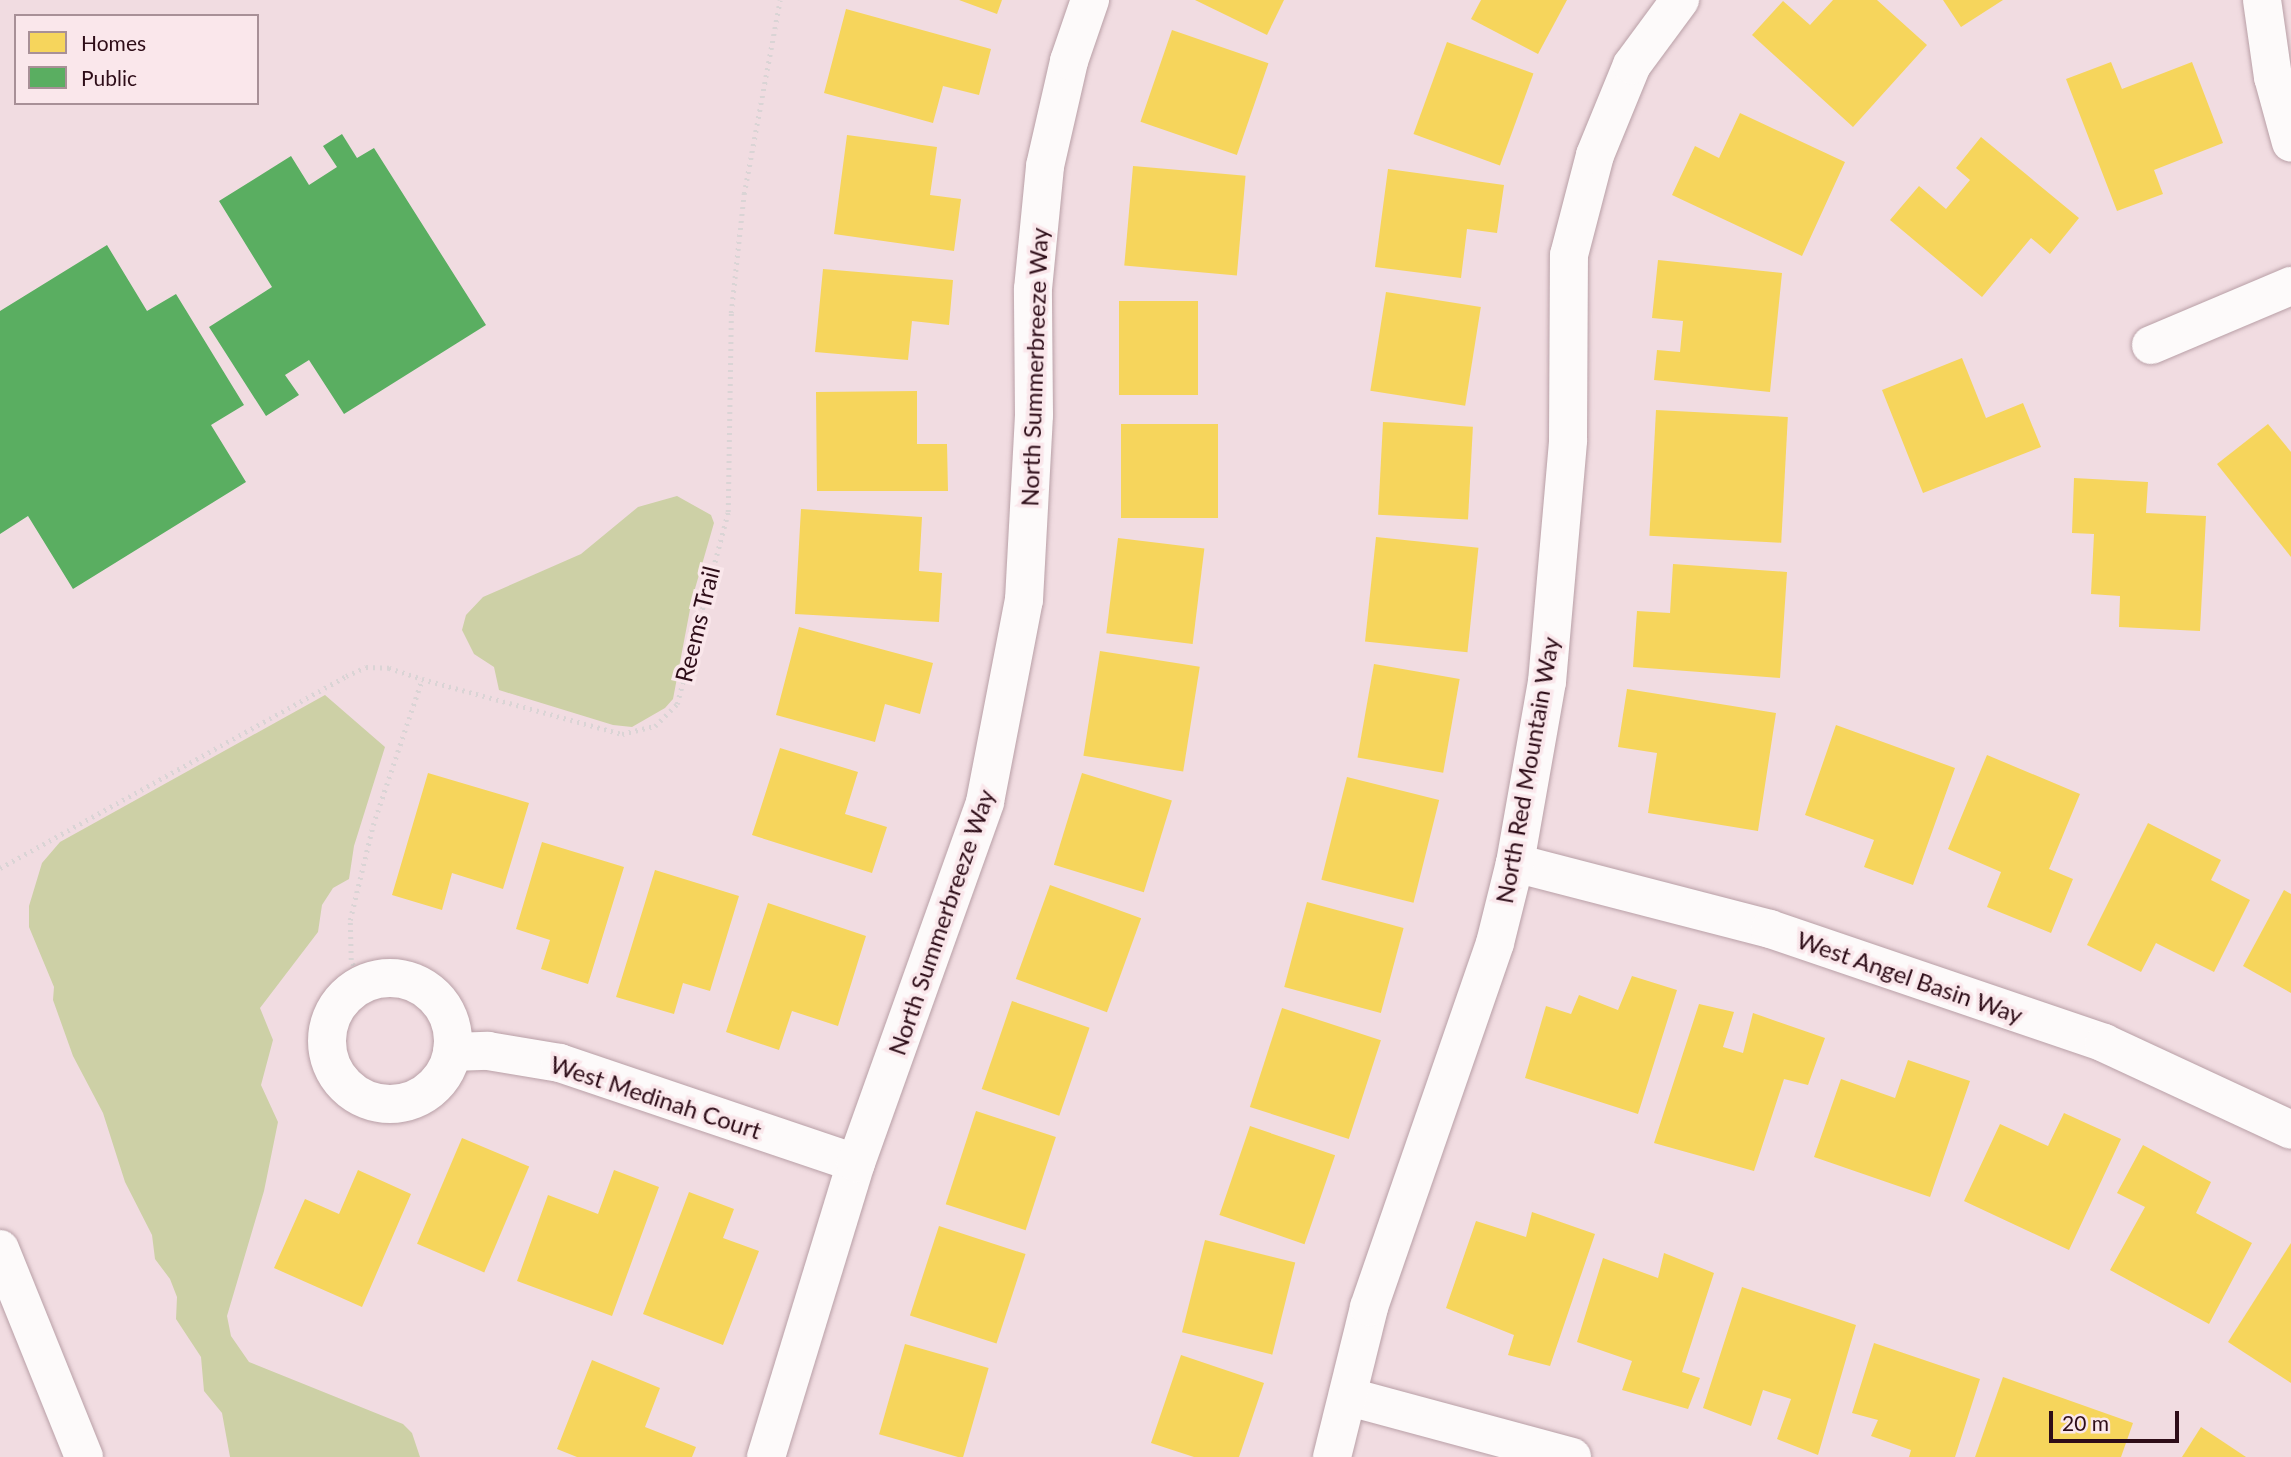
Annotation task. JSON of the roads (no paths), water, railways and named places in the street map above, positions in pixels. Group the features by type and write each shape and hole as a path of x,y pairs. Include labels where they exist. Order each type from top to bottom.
{"street":[{"name":"North Summerbreeze Way","path":"766,1457 856,1163 985,802 1024,600 1034,415 1033,289 1045,166 1069,61 1090,0"},
{"name":"North Red Mountain Way","path":"1332,1457 1350,1396 1368,1307 1495,943 1515,863 1548,669 1568,440 1569,256 1595,155 1632,65 1680,0"},
{"path":"2262,0 2273,77 2291,144"},
{"path":"2151,345 2291,286"},
{"name":"West Angel Basin Way","path":"1515,863 1770,929 2104,1043 2291,1129"},
{"path":"380,979 419,985 447,1013 452,1052 432,1089 414,1100 393,1104 372,1101 353,1091 333,1067 327,1036 338,1006 361,985 380,979"},
{"name":"West Medinah Court","path":"452,1052 488,1051 560,1063 856,1163"},
{"path":"0,1249 85,1457"},
{"path":"1350,1396 1572,1457"}]}
